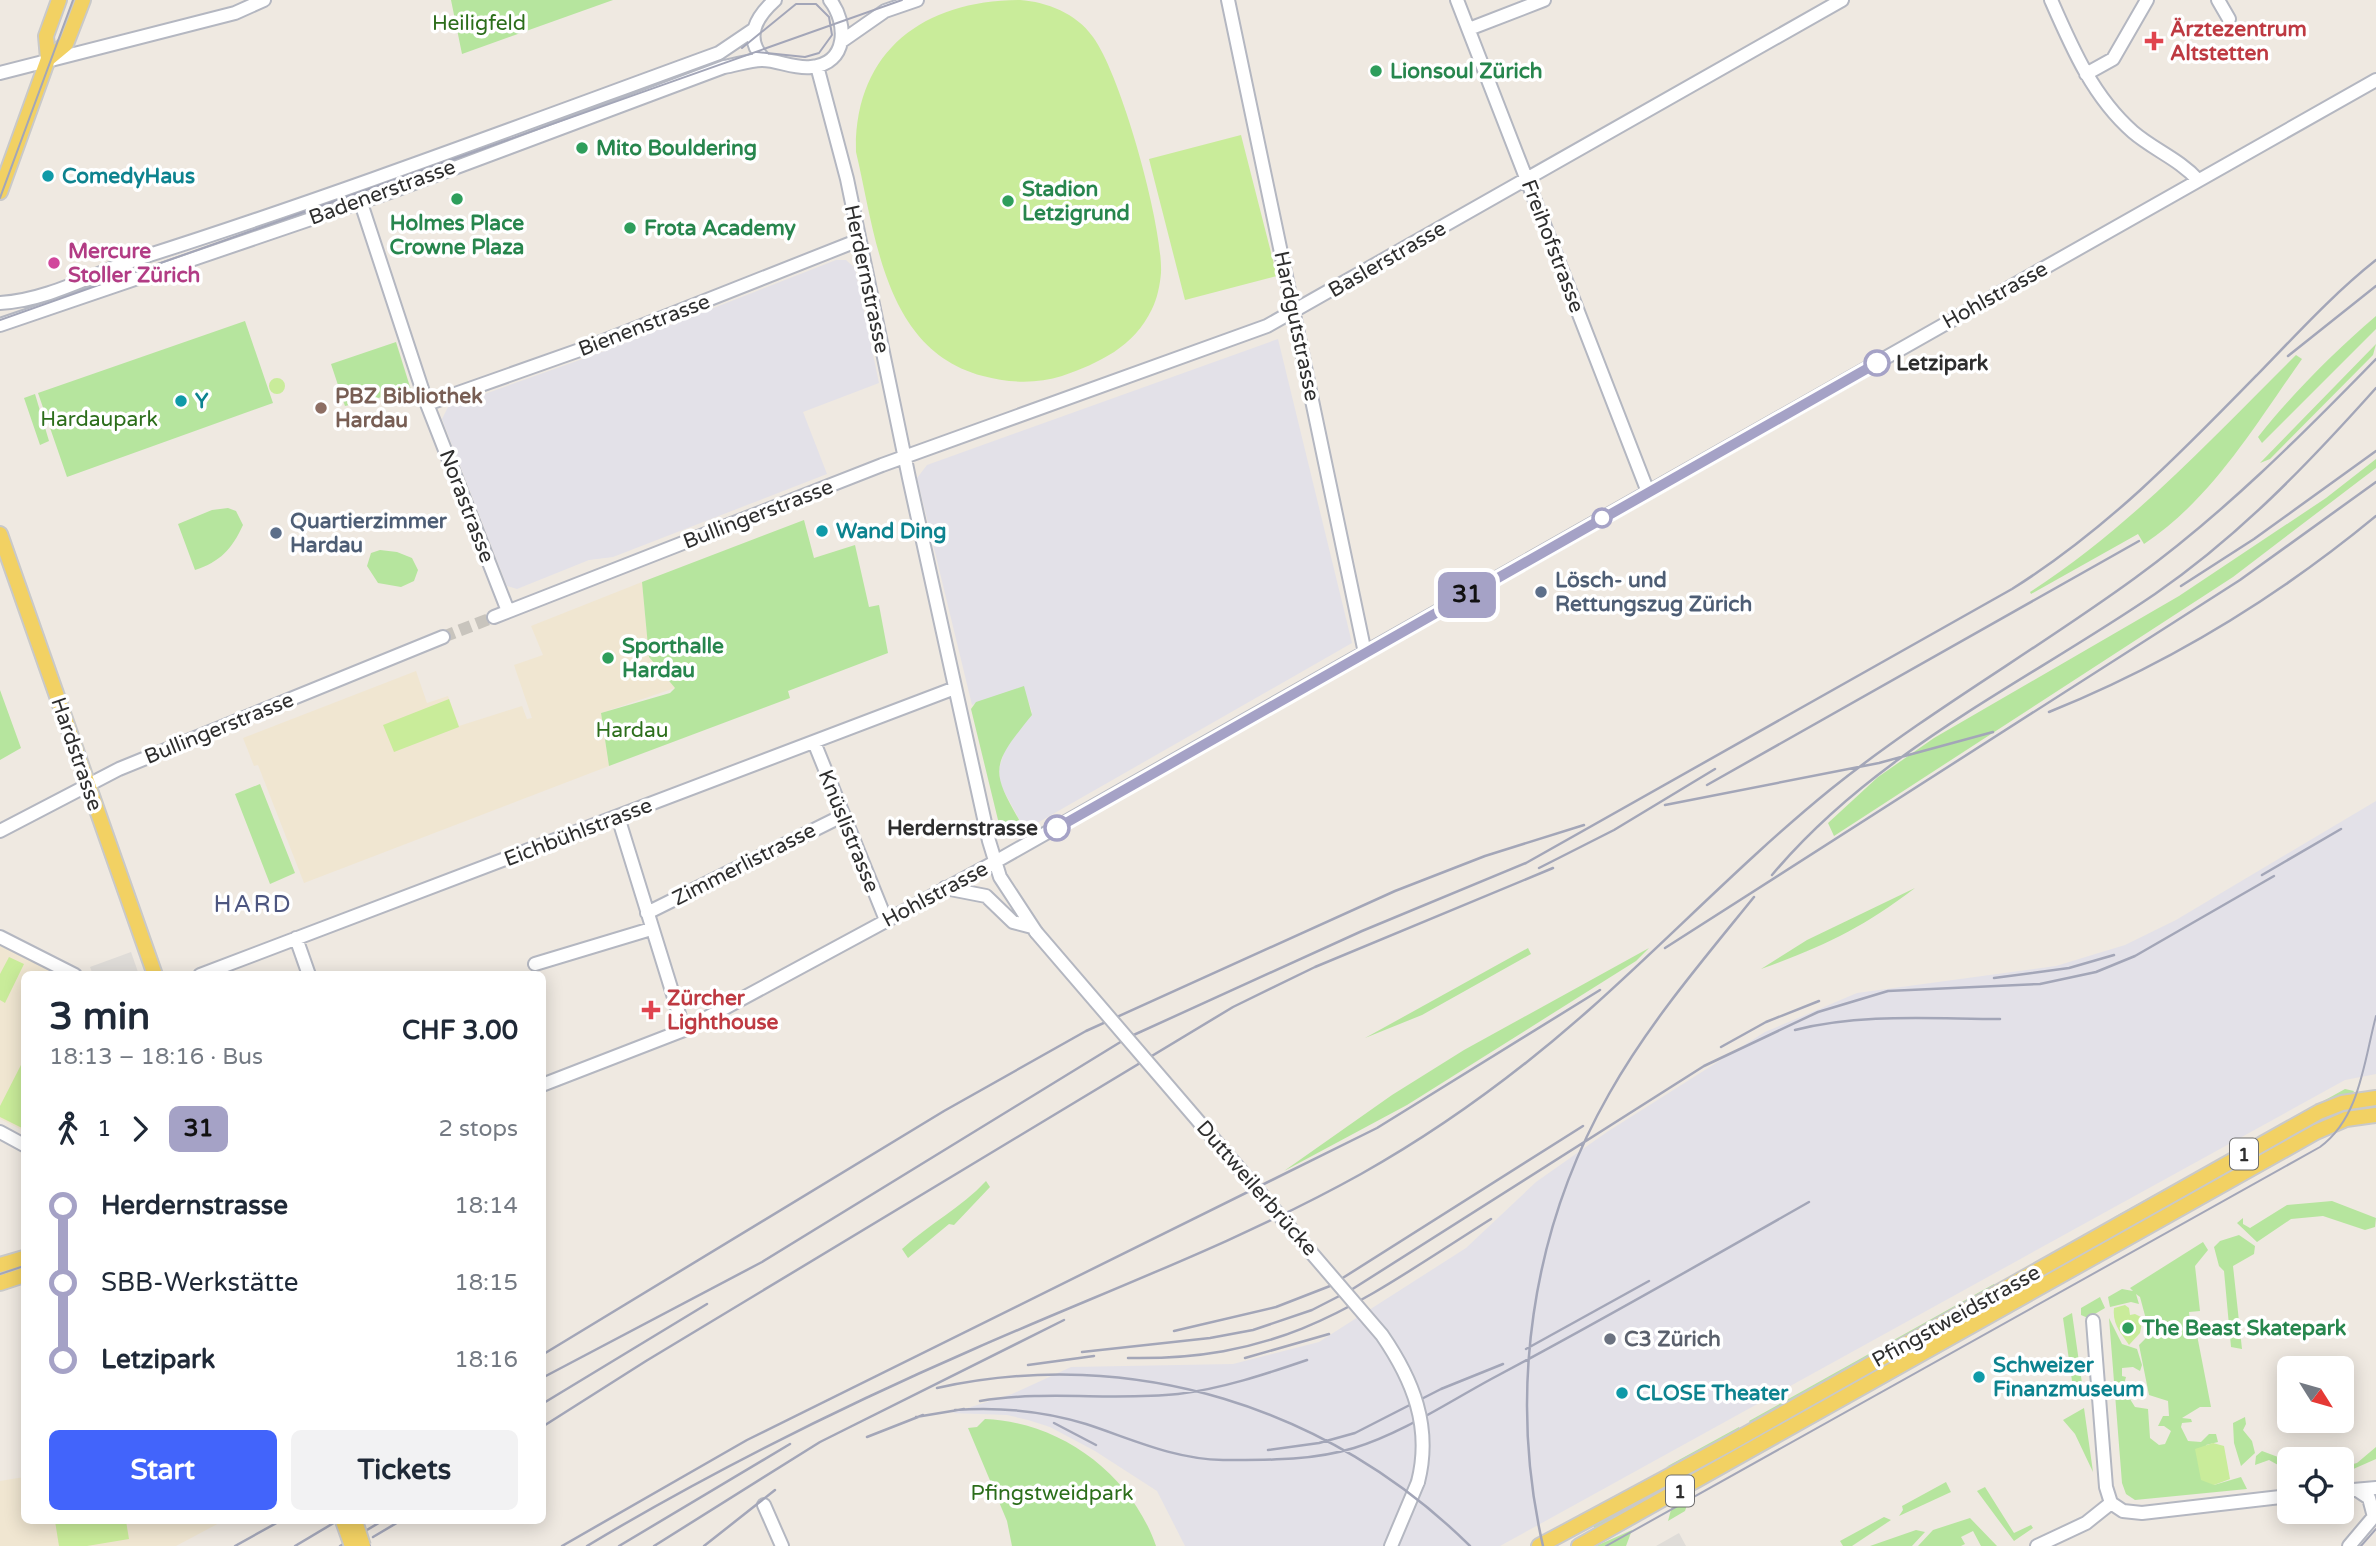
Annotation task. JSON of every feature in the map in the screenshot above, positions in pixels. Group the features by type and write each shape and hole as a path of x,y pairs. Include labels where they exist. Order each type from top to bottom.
{"main road":[{"path":"0,192 48,60 47,36 59,0"},
{"path":"48,60 66,44 83,0"},
{"name":"Hardstrasse","path":"0,534 154,971"},
{"name":"Pfingstweidstrasse","path":"1539,1546 1727,1445 2309,1118 2342,1103 2376,1098"},
{"name":"Pfingstweidstrasse","path":"1579,1546 2316,1132 2346,1119 2376,1115"},
{"path":"0,1265 21,1259"},
{"path":"0,1283 21,1276"},
{"path":"344,1524 352,1546"},
{"path":"356,1524 363,1546"}],"street":[{"path":"0,73 235,13 264,0"},
{"name":"Badenerstrasse","path":"0,303 26,301 142,257 359,184 719,53 754,30 759,18 775,0"},
{"path":"817,66 834,57 842,41 842,19 830,0"},
{"path":"842,41 885,11 917,0"},
{"name":"Hardgutstrasse","path":"1228,0 1365,653"},
{"name":"Freihofstrasse","path":"1457,0 1648,492"},
{"path":"1469,29 1544,0"},
{"name":"Baslerstrasse","path":"904,458 1267,326 1842,0"},
{"path":"2051,0 2086,75 2106,104 2135,134 2183,165 2198,180"},
{"path":"2086,75 2113,59 2147,0"},
{"path":"2218,0 2229,19"},
{"path":"754,30 756,49 764,59"},
{"name":"Badenerstrasse","path":"0,326 142,279 165,268 360,200 390,192 724,67 764,59 803,68 817,66"},
{"name":"Herdernstrasse","path":"817,66 859,240 904,458 995,862"},
{"name":"Hohlstrasse","path":"546,1083 684,1030 995,862 2376,80"},
{"name":"Norastrasse","path":"360,200 427,404 508,611"},
{"name":"Bienenstrasse","path":"427,404 591,346 859,240"},
{"name":"Bullingerstrasse","path":"494,617 904,458"},
{"name":"Bullingerstrasse","path":"0,831 88,784 195,737 443,637"},
{"name":"Eichbühlstrasse","path":"210,971 955,688"},
{"name":"Knüslistrasse","path":"814,742 886,920"},
{"name":"Zimmerlistrasse","path":"647,913 842,816"},
{"path":"618,817 684,1030"},
{"name":"Duttweilerbrücke","path":"995,862 1000,877 1034,930 1357,1304 1395,1354 1418,1405 1423,1452 1418,1482 1391,1546"},
{"path":"945,888 986,897 1013,922 1034,930"},
{"path":"535,964 651,929"},
{"path":"0,937 67,971"},
{"path":"296,938 308,971"},
{"path":"0,1132 21,1143"},
{"path":"2093,1321 2106,1487 2110,1503 2123,1511 2142,1513 2277,1497"},
{"path":"2354,1490 2376,1488"},
{"path":"2349,1546 2375,1516 2370,1500 2357,1490"},
{"path":"2037,1546 2087,1523 2110,1503"},
{"path":"764,1505 782,1546"}],"shaded area":[{"path":"836,260 846,260 855,268 879,383 803,412 827,474 613,557 589,560 517,589 507,586 442,419 448,407 591,356"},
{"path":"1278,339 1352,643 1025,830 1000,784 999,769 1006,746 1032,712 1023,687 972,705 917,478 927,465"},
{"path":"642,582 649,657 675,688 601,713 609,766 304,883 258,765 254,766 243,738 416,671 427,703 448,696 459,726 522,706 527,719 532,718 514,665 543,655 531,626"},
{"path":"2376,801 2376,1074 2345,1080 1500,1546 1185,1546 1157,1491 1095,1451 1050,1427 1028,1420 1007,1415 952,1413 1012,1394 1071,1367 1233,1364 1319,1342 1466,1248 1536,1182 1607,1132 1765,1032 1857,993 2056,966 2125,945 2176,920"},
{"path":"0,943 56,971 21,971 21,1130 0,1119"},
{"path":"131,952 138,971 92,971 90,967"},
{"path":"21,1478 21,1524 217,1524 176,1546 0,1546 0,1481"},
{"path":"1679,1533 1686,1546 1656,1546"}],"green space":[{"name":"Heiligfeld","path":"451,0 613,0 462,54"},
{"name":"Stadion Letzigrund","path":"1020,0 1050,6 1070,15 1093,37 1104,56 1116,83 1148,187 1160,251 1161,273 1152,309 1136,334 1114,352 1076,371 1052,379 1022,382 983,376 950,362 924,342 905,316 890,286 879,253 856,152 859,116 867,86 882,60 901,38 925,21 954,10 985,2"},
{"path":"1241,135 1277,276 1185,300 1149,159"},
{"path":"2376,316 2376,329 2262,443 2258,437 2285,404"},
{"name":"Hardaupark","path":"245,321 273,403 67,477 38,393"},
{"path":"396,342 411,390 345,406 331,364"},
{"path":"2376,344 2373,355 2270,459 2260,463"},
{"path":"2296,355 2302,359 2249,435 2211,483 2168,526 2144,544 2138,534 2031,594 2030,592 2067,567 2136,511"},
{"path":"274,378 280,378 285,386 283,392 274,394 269,389 269,383"},
{"name":"Hardaupark","path":"35,394 49,441 40,445 24,398"},
{"path":"2376,459 2376,468 2233,577 1834,836 1828,823 1878,777 1934,738 2179,596 2326,498"},
{"path":"228,508 236,511 243,525 239,533 230,548 218,559 195,570 178,524 212,510"},
{"name":"Hardau","path":"804,520 814,558 855,545 869,607 879,605 888,653 788,691 790,698 609,766 601,713 670,693 675,688 649,657 642,582"},
{"path":"380,550 397,552 412,558 418,570 414,581 401,587 378,583 367,566 371,553"},
{"path":"1024,686 1032,715 1008,747 999,770 1005,794 1025,830 1018,834 1014,827 1004,831 999,824 971,709 976,702"},
{"path":"0,690 21,748 0,760"},
{"path":"449,699 459,727 394,752 383,725"},
{"path":"260,784 295,873 270,884 235,794"},
{"path":"1915,888 1877,915 1841,935 1761,969 1807,940"},
{"path":"1528,948 1531,954 1422,1015 1365,1038"},
{"path":"1649,948 1636,961 1407,1105 1284,1171 1392,1095 1464,1050"},
{"path":"9,957 24,964 5,1003 0,1000 0,974"},
{"path":"21,1065 21,1128 0,1117 0,1106"},
{"path":"2345,1089 2354,1091 2352,1095 2109,1220"},
{"path":"2347,1108 2267,1149 2216,1183 2070,1264 2054,1268 2315,1120"},
{"path":"986,1181 990,1187 954,1225 949,1224 908,1258 902,1249 966,1200"},
{"path":"2332,1201 2376,1218 2375,1227 2365,1230 2323,1216 2291,1219 2257,1242 2237,1223 2243,1218 2243,1224 2250,1228 2287,1205"},
{"path":"2239,1235 2255,1246 2254,1254 2233,1266 2242,1349 2231,1347 2224,1271 2219,1266 2214,1247 2220,1241"},
{"path":"2203,1242 2208,1250 2195,1266 2200,1311 2189,1312 2191,1334 2197,1335 2211,1407 2200,1407 2182,1418 2191,1419 2192,1422 2182,1423 2181,1427 2188,1441 2201,1442 2209,1434 2216,1434 2218,1442 2206,1445 2214,1485 2241,1477 2247,1489 2135,1500 2126,1494 2122,1483 2109,1318 2122,1344 2137,1349 2142,1365 2140,1371 2133,1367 2122,1368 2122,1376 2126,1377 2123,1388 2135,1407 2148,1409 2150,1438 2159,1445 2165,1444 2171,1431 2164,1426 2158,1426 2163,1416 2169,1416 2168,1401 2149,1395 2139,1345 2150,1334 2140,1297 2136,1294 2139,1304 2131,1302 2110,1307 2108,1297 2122,1289 2133,1291 2130,1288"},
{"path":"1994,1284 1995,1287 1751,1424 1749,1421"},
{"path":"2100,1297 2105,1308 2088,1318 2081,1315 2081,1308"},
{"name":"The Beast Skatepark","path":"2125,1305 2129,1308 2130,1315 2143,1318 2140,1333 2129,1345 2118,1329 2114,1314 2114,1308"},
{"path":"2072,1313 2082,1383 2073,1388 2063,1318"},
{"path":"2084,1408 2093,1472 2075,1434 2063,1420"},
{"path":"2245,1417 2243,1430 2252,1441 2255,1453 2241,1466 2234,1443 2233,1423"},
{"name":"Pfingstweidpark","path":"985,1419 1013,1422 1040,1430 1090,1457 1111,1475 1129,1496 1145,1520 1156,1546 1012,1546 1007,1521 968,1428 977,1427"},
{"path":"1739,1427 1740,1431 1685,1461 1666,1467"},
{"path":"2213,1443 2224,1446 2230,1479 2214,1485 2201,1480 2195,1449"},
{"path":"2376,1447 2376,1459 2354,1469 2354,1464"},
{"path":"2262,1451 2277,1457 2277,1464 2269,1460 2255,1465 2256,1456"},
{"path":"1719,1456 1720,1459 1603,1527 1594,1528 1594,1524"},
{"path":"1946,1482 1951,1492 1899,1516 1903,1510 1902,1506"},
{"path":"1985,1487 2014,1533 2031,1525 2033,1528 2014,1541 1977,1491"},
{"path":"1690,1496 1685,1511 1668,1521 1672,1506"},
{"path":"1884,1517 1891,1520 1852,1546 1843,1546 1840,1541"},
{"path":"1970,1518 1997,1546 1981,1546 1973,1531 1961,1537 1965,1544 1961,1546 1918,1546 1933,1530"},
{"path":"55,1524 126,1524 129,1539 87,1546 59,1546"},
{"path":"1632,1530 1626,1546 1596,1546"},
{"path":"1916,1530 1925,1532 1912,1546 1870,1546"}],"tunnel":[{"path":"443,637 494,617"}],"tram line":[{"path":"0,198 73,0"},
{"path":"0,320 902,0"},
{"path":"742,48 796,4 816,4 829,17 832,35 819,53 805,57 757,52"},
{"path":"1606,1546 2320,1147 2344,1121 2352,1105 2364,1070 2376,1016"},
{"path":"0,1274 21,1267"},
{"path":"337,1524 345,1546"},
{"path":"362,1524 370,1546"},
{"path":"2361,1546 2376,1529"}],"railway":[{"path":"546,1376 762,1262 1127,1038 1362,931 1526,863 2012,589 2079,542 2141,489 2329,301 2376,260"},
{"path":"2288,356 2376,286"},
{"path":"587,1546 729,1466 826,1417 974,1349 1218,1245 1314,1199 1361,1174 1451,1118 1508,1077 1563,1032 1769,842 1831,789 1905,734 2097,605 2199,528 2290,446 2376,359"},
{"path":"1772,875 1813,831 1857,791 1904,755 2186,572 2272,498 2376,388"},
{"path":"2181,586 2254,539 2376,451"},
{"path":"1665,948 2240,580 2376,482"},
{"path":"2049,712 2137,673 2220,626 2300,574 2376,516"},
{"path":"1707,785 2139,541"},
{"path":"1665,805 1879,763 1993,732"},
{"path":"1539,868 1614,830 1715,769"},
{"path":"546,1353 944,1111 1086,1031 1395,891 1485,856 1584,825"},
{"path":"2262,875 2341,829"},
{"path":"546,1424 646,1361 1233,1007 1315,967 1553,868"},
{"path":"1082,1352 1210,1338 1253,1330 1312,1310 1351,1290 1704,1066 1818,1012 1888,991 2040,984 2096,972 2135,956 2274,876"},
{"path":"1543,1546 1533,1488 1528,1430 1528,1372 1534,1314 1545,1257 1561,1201 1582,1146 1609,1094 1641,1042 1754,897"},
{"path":"1994,978 2069,968 2114,955"},
{"path":"562,1546 747,1440 1377,1128 1600,990"},
{"path":"1721,1047 1766,1022 1819,1001"},
{"path":"1795,1030 1871,1019 2000,1019"},
{"path":"1174,1331 1276,1307 1330,1286 1583,1126"},
{"path":"955,1410 1005,1410 1054,1416 1170,1452 1205,1459 1289,1459 1338,1452 1372,1442 1426,1416 1809,1202"},
{"path":"1128,1358 1185,1356 1235,1349 1280,1337 1322,1320 1362,1299 1491,1219"},
{"path":"1526,1349 1649,1281"},
{"path":"546,1402 707,1304"},
{"path":"654,1546 820,1442 1064,1320"},
{"path":"1245,1358 1329,1334"},
{"path":"1028,1365 1094,1356"},
{"path":"980,1401 1030,1396 1153,1396 1194,1392 1260,1376 1307,1360"},
{"path":"1268,1450 1319,1443 1355,1433 1441,1389 1503,1364"},
{"path":"937,1388 1010,1377 1082,1375 1154,1382 1224,1399 1291,1424 1355,1457 1415,1498 1470,1546"},
{"path":"916,1417 964,1409"},
{"path":"867,1437 923,1415"},
{"path":"1054,1423 1096,1445"},
{"path":"619,1546 790,1444"},
{"path":"704,1546 775,1490"},
{"path":"235,1546 275,1524"},
{"path":"295,1546 332,1524"},
{"path":"340,1546 377,1524"},
{"path":"373,1537 395,1524"}],"bus line":[{"name":"31","path":"1057,828 1877,363"}],"place":[{"name":"Ärztezentrum Altstetten","path":"2154,41"},
{"name":"Lionsoul Zürich","path":"1376,71"},
{"name":"Mito Bouldering","path":"582,148"},
{"name":"ComedyHaus","path":"48,176"},
{"name":"Holmes Place Crowne Plaza","path":"457,199"},
{"name":"Stadion Letzigrund","path":"1008,201"},
{"name":"Frota Academy","path":"630,228"},
{"name":"Mercure Stoller Zürich","path":"54,263"},
{"name":"Letzipark","path":"1877,363"},
{"name":"Y","path":"181,401"},
{"name":"PBZ Bibliothek Hardau","path":"321,408"},
{"name":"Wand Ding","path":"822,531"},
{"name":"Quartierzimmer Hardau","path":"276,533"},
{"name":"Lösch- und Rettungszug Zürich","path":"1541,592"},
{"name":"Sporthalle Hardau","path":"608,658"},
{"name":"Herdernstrasse","path":"1057,828"},
{"name":"Zürcher Lighthouse","path":"651,1010"},
{"name":"The Beast Skatepark","path":"2128,1328"},
{"name":"C3 Zürich","path":"1610,1339"},
{"name":"Schweizer Finanzmuseum","path":"1979,1377"},
{"name":"CLOSE Theater","path":"1622,1393"}],"district":[{"name":"HARD","path":"253,904"}]}
